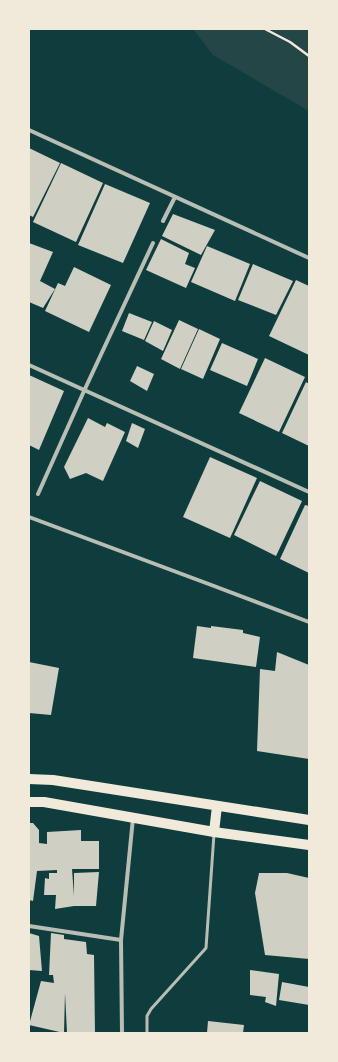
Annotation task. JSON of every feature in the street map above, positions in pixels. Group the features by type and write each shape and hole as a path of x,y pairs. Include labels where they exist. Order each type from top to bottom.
{"main road":[{"path":"29,779 54,780 309,820"},
{"path":"29,802 44,802 214,832 309,845"},
{"path":"214,832 217,806"}],"street":[{"path":"29,130 309,258"},
{"path":"164,221 175,197"},
{"path":"38,494 84,390 153,243"},
{"path":"29,365 309,492"},
{"path":"29,517 309,622"},
{"path":"122,1033 121,940 133,817"},
{"path":"29,926 121,940"}],"lane":[{"path":"147,1033 147,1016 151,1009 206,948 214,832"}],"path":[{"path":"265,29 290,42 309,56"}],"shaded area":[{"path":"193,29 309,29 309,111 213,55"}],"building":[{"path":"29,148 60,163 33,217 29,215"},
{"path":"61,163 103,183 76,242 33,222"},
{"path":"105,184 150,203 123,263 78,245"},
{"path":"173,214 215,230 201,255 162,236"},
{"path":"161,239 189,253 185,264 195,268 186,288 146,270"},
{"path":"29,243 53,252 40,281 55,289 43,308 29,302"},
{"path":"207,246 250,264 235,301 191,282"},
{"path":"253,264 293,281 276,315 238,300"},
{"path":"74,267 111,285 89,332 45,311 58,283 65,286"},
{"path":"296,280 309,286 309,355 269,336"},
{"path":"129,313 152,322 144,340 122,331"},
{"path":"179,320 198,329 180,369 161,359"},
{"path":"154,321 172,330 163,351 145,341"},
{"path":"199,329 220,339 203,379 181,369"},
{"path":"222,343 258,359 247,386 210,370"},
{"path":"265,358 305,377 279,432 239,413"},
{"path":"137,366 154,374 147,391 130,381"},
{"path":"29,375 64,391 39,450 29,445"},
{"path":"306,382 309,384 309,446 282,433"},
{"path":"88,418 105,427 107,423 125,432 103,481 86,473 70,479 64,467"},
{"path":"132,423 145,429 138,448 126,441"},
{"path":"210,457 257,478 230,538 183,517"},
{"path":"260,481 302,501 276,556 234,535"},
{"path":"305,505 309,506 309,573 280,559"},
{"path":"197,626 211,628 211,626 243,630 243,633 260,637 256,667 193,658"},
{"path":"277,652 309,665 309,759 257,751 260,669 275,671"},
{"path":"29,662 59,668 51,715 29,713"},
{"path":"29,823 33,823 39,830 39,843 47,844 47,832 81,830 81,841 99,841 99,869 72,869 74,896 74,873 99,872 96,906 74,906 55,909 56,895 44,895 45,878 49,879 49,873 57,873 57,870 37,871 33,901 29,900"},
{"path":"259,873 287,873 309,878 309,959 265,955 255,893"},
{"path":"29,933 39,936 42,971 29,970"},
{"path":"51,933 64,935 64,939 86,942 87,954 94,955 95,1033 67,1033 65,993 64,1033 29,1025 41,981 54,983 53,975 49,975"},
{"path":"250,970 279,974 276,1006 265,1002 266,997 250,995"},
{"path":"282,982 309,987 309,1005 279,1000"},
{"path":"208,1021 244,1025 243,1033 207,1033"}]}
